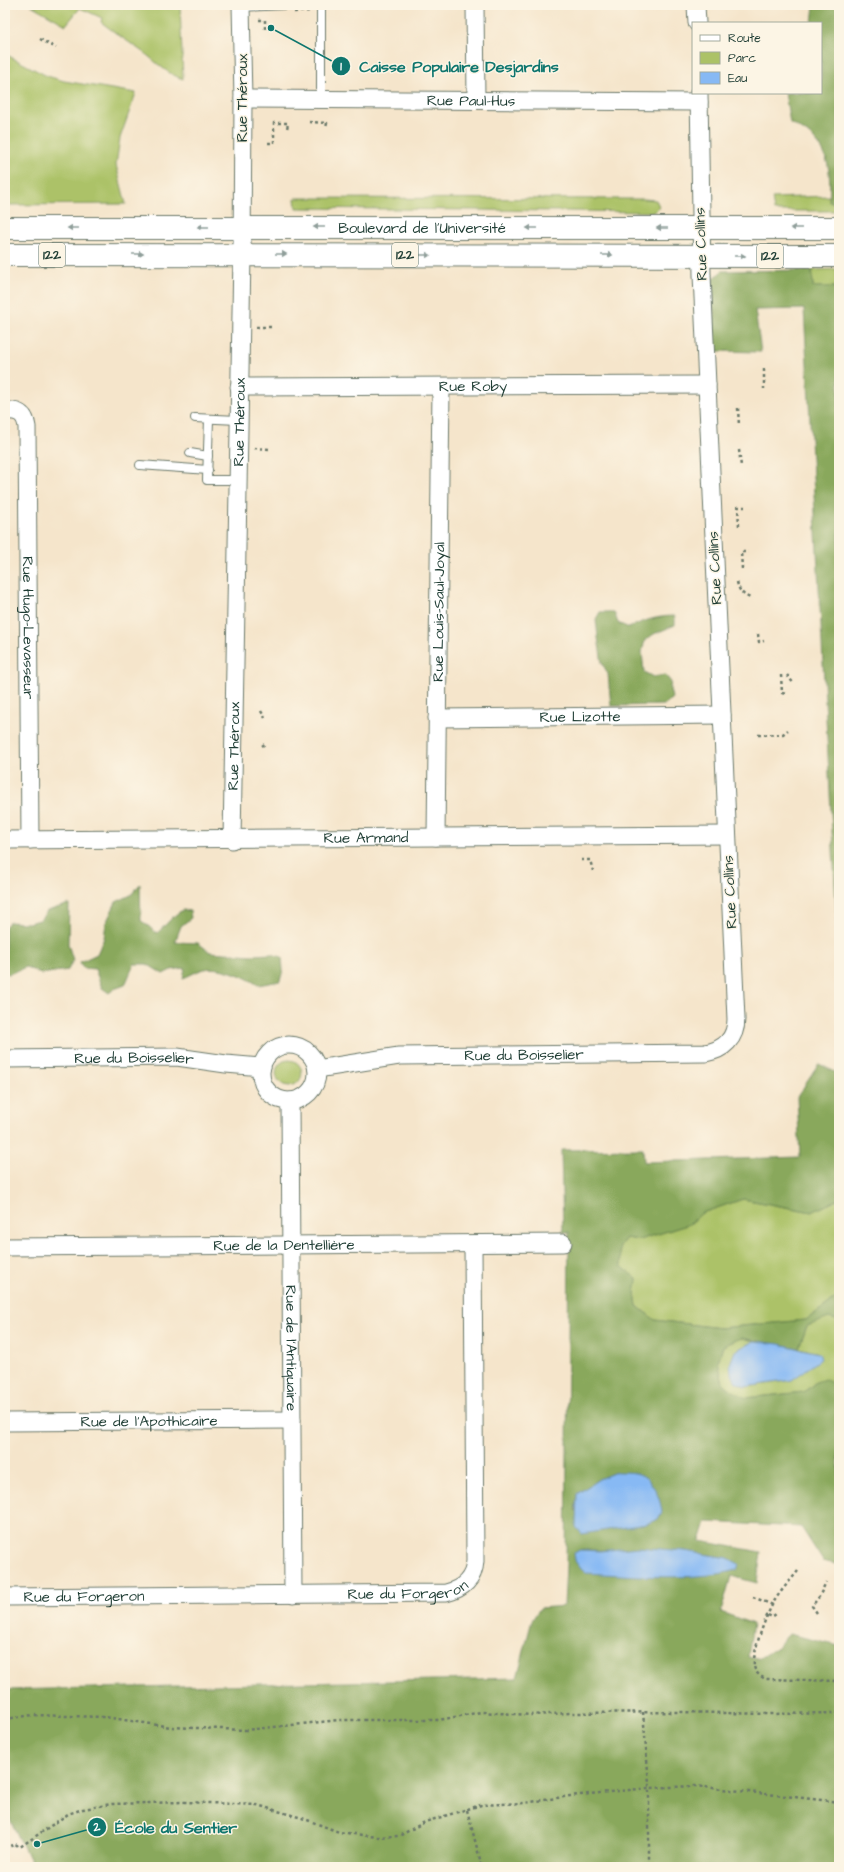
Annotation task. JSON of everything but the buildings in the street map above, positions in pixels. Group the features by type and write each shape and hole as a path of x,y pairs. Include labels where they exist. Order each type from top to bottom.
{"main road":[{"name":"Boulevard de l'Université","path":"5,228 839,228"},
{"name":"Boulevard de l'Université","path":"5,255 242,254 839,256"}],"street":[{"path":"475,5 476,100"},
{"path":"696,5 697,22"},
{"name":"Rue Théroux","path":"232,840 242,254 243,99 241,6"},
{"name":"Rue Paul-Hus","path":"243,99 476,100 699,97"},
{"name":"Rue Collins","path":"699,97 701,256 736,1019 735,1031 729,1041"},
{"name":"Rue Roby","path":"239,387 707,385"},
{"name":"Rue Louis-Saul-Joyal","path":"436,837 441,387"},
{"name":"Rue Hugo-Levasseur","path":"5,410 15,411 24,416 27,427 30,840"},
{"name":"Rue Lizotte","path":"437,718 722,715"},
{"name":"Rue Armand","path":"5,840 232,840 727,835"},
{"name":"Rue du Boisselier","path":"317,1069 399,1056 704,1053 716,1050 729,1041"},
{"path":"291,1045 305,1050 311,1055 317,1069 317,1077 310,1091 298,1099 290,1101 283,1100 270,1093 263,1081 262,1067 270,1053 283,1046 291,1045"},
{"name":"Rue du Boisselier","path":"5,1059 177,1057 233,1065 262,1067"},
{"name":"Rue de l'Antiquaire","path":"290,1101 293,1595"},
{"name":"Rue de la Dentellière","path":"5,1248 563,1243"},
{"name":"Rue du Forgeron","path":"5,1597 446,1593 460,1588 471,1577 474,1570 475,1561 473,1244"},
{"name":"Rue de l'Apothicaire","path":"5,1422 292,1420"}],"lane":[{"path":"241,6 285,5"},
{"path":"320,5 321,100"},
{"path":"195,418 238,420"},
{"path":"209,419 207,480 238,480"},
{"path":"190,453 208,456"},
{"path":"140,465 208,470"}],"path":[{"path":"259,20 265,20 266,29"},
{"path":"40,39 56,48"},
{"path":"309,122 327,123 326,128"},
{"path":"268,143 274,143 274,123 288,123 287,129"},
{"path":"764,369 764,389"},
{"path":"738,408 739,426"},
{"path":"739,450 741,466"},
{"path":"739,526 738,507 745,507"},
{"path":"742,569 741,552 748,552"},
{"path":"737,582 738,589 743,595 750,598"},
{"path":"758,634 759,642 764,641"},
{"path":"781,675 782,693 786,694"},
{"path":"787,675 794,684"},
{"path":"261,711 266,718"},
{"path":"758,735 783,734 788,730"},
{"path":"262,746 266,743"},
{"path":"581,860 590,860 593,871"},
{"path":"798,1571 772,1605 764,1623 754,1660 755,1670 760,1676 775,1680 839,1681"},
{"path":"817,1613 812,1606 819,1597 826,1582"},
{"path":"753,1597 772,1605"},
{"path":"768,1615 772,1617 777,1613"},
{"path":"5,1719 33,1715 104,1717 172,1726 246,1730 339,1720 439,1720 481,1712 531,1715 643,1712 768,1714 839,1713"},
{"path":"643,1712 649,1788 650,1867"},
{"path":"5,1849 14,1844 20,1847 68,1814 83,1809 112,1804 170,1802 257,1805 302,1818 339,1832 377,1837 399,1836 425,1822 482,1805 524,1803 570,1796 649,1788 695,1786 839,1802"},
{"path":"466,1810 482,1867"}],"green space":[{"path":"31,5 180,5 183,79 168,72 101,22 102,18 80,8 66,25"},
{"path":"814,5 839,6 839,202 829,202 830,188 828,164 824,154 812,137 790,123 785,94 822,94 822,22 812,22"},
{"path":"5,54 47,76 64,81 136,93 120,138 116,165 126,204 5,205"},
{"path":"830,196 829,202 839,202 839,211 774,211 772,198"},
{"path":"295,198 644,199 656,200 659,206 655,212 296,208"},
{"path":"839,269 839,287 813,287 812,270"},
{"path":"812,270 813,287 839,287 839,961 804,309 755,310 761,352 714,351 713,279 722,271"},
{"path":"600,612 614,612 618,623 629,628 651,619 675,616 675,625 654,634 645,640 642,652 644,672 653,677 665,675 671,682 670,689 672,698 664,705 611,706 608,674 602,663 598,638 596,619"},
{"path":"140,884 141,921 155,932 157,933 179,912 183,910 190,911 191,918 181,926 175,942 198,943 210,952 253,955 271,954 282,957 283,970 280,981 258,985 231,972 215,969 201,970 183,978 185,968 171,970 163,974 147,964 134,964 125,985 114,989 109,993 102,988 95,969 83,968 80,962 97,954 104,938 106,923 116,902 131,895"},
{"path":"69,904 68,944 73,960 68,970 41,974 26,967 9,974 5,973 5,927 9,922 28,923 40,920 47,911"},
{"path":"289,1060 298,1064 302,1073 298,1082 289,1086 280,1082 276,1073 280,1064"},
{"path":"819,1064 839,1074 839,1199 812,1212 743,1199 702,1213 690,1224 639,1240 626,1238 620,1246 621,1266 637,1279 635,1293 637,1306 655,1320 720,1328 806,1320 839,1296 839,1321 829,1318 807,1326 799,1348 741,1338 723,1346 718,1362 723,1383 733,1391 746,1398 804,1392 816,1382 825,1379 838,1387 839,1565 823,1561 801,1527 706,1522 700,1541 761,1552 757,1583 731,1576 721,1612 753,1624 748,1657 758,1659 777,1647 789,1634 839,1646 839,1867 33,1867 5,1809 5,1690 517,1678 532,1620 540,1608 564,1606 566,1565 569,1232 563,1232 561,1150 643,1149 644,1162 800,1157 797,1097","holes":["616,1472 575,1511 577,1494 599,1479","581,1550 685,1551 728,1558 739,1565"]},
{"path":"743,1199 812,1212 839,1199 839,1296 806,1320 720,1328 655,1320 637,1306 635,1293 637,1279 621,1266 620,1246 626,1238 639,1240 690,1224 702,1213"},
{"path":"829,1317 839,1321 839,1388 816,1382 804,1392 746,1398 733,1391 723,1383 718,1362 723,1346 741,1338 754,1341 735,1351 745,1387 792,1380 819,1353 799,1348 807,1326"}],"water":[{"path":"754,1341 779,1344 819,1353 821,1359 792,1380 745,1387 736,1382 731,1373 730,1364 735,1351"},
{"path":"616,1472 635,1473 646,1478 657,1494 662,1512 658,1519 646,1524 582,1534 576,1527 577,1494 599,1479"},
{"path":"637,1547 685,1551 728,1558 739,1564 737,1570 720,1574 661,1577 585,1573 575,1560 574,1553 581,1550 600,1551"}],"place":[{"name":"Caisse Populaire Desjardins","path":"271,28"},
{"name":"École du Sentier","path":"37,1844"}]}
